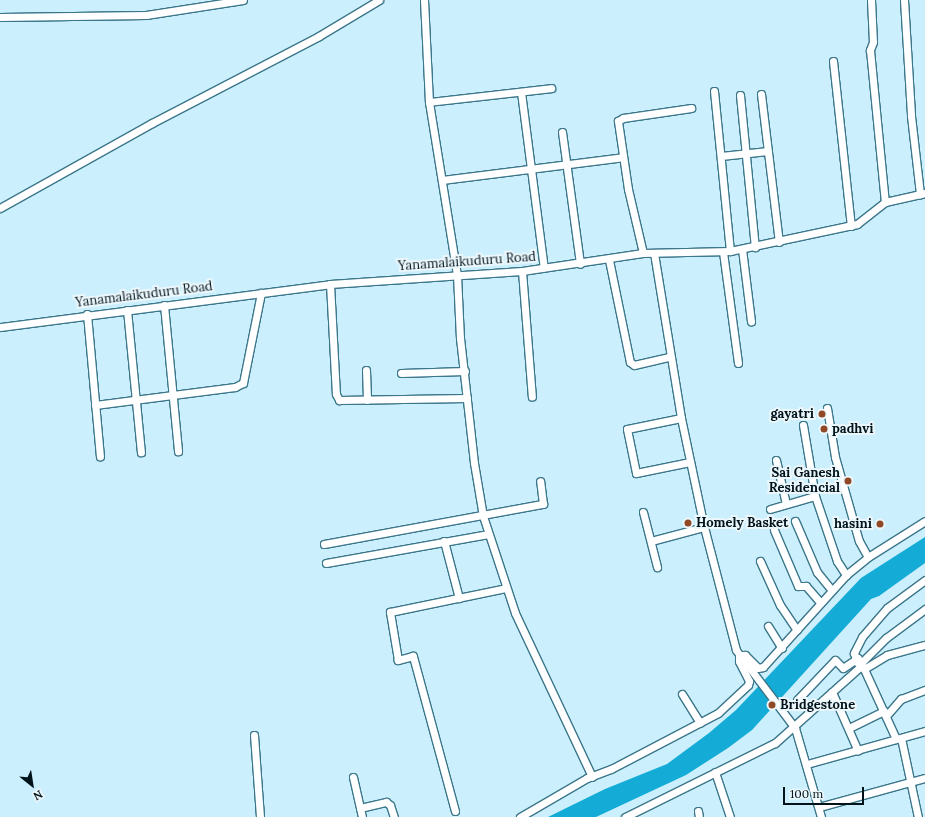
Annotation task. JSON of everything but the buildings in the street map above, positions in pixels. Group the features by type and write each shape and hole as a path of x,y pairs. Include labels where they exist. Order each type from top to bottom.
{"street":[{"path":"0,17 146,15 243,0"},
{"path":"0,208 152,123 319,36 379,0"},
{"path":"424,0 429,102 457,275 460,338 474,463 483,516 517,618 592,777"},
{"path":"871,0 873,42 870,56 885,202"},
{"path":"904,0 911,116 923,194"},
{"path":"833,61 851,226"},
{"path":"429,102 550,88"},
{"path":"714,91 721,156 727,252 738,363"},
{"path":"521,92 544,268"},
{"path":"761,94 779,242"},
{"path":"740,95 744,153 755,247"},
{"path":"643,254 623,157 618,121 623,118 691,108"},
{"path":"562,132 580,264"},
{"path":"721,156 768,151"},
{"path":"442,180 623,157"},
{"name":"Yanamalaikuduru Road","path":"0,328 87,314 330,284 522,271 654,253 727,252 851,226 864,220 885,202 923,194"},
{"path":"742,249 751,320"},
{"path":"520,817 592,777 611,770 718,713 748,685 748,681 739,661 739,655 704,527 669,357 654,253"},
{"path":"609,260 630,362 634,365 669,357"},
{"path":"522,271 532,397"},
{"path":"330,284 336,394 341,402 467,398"},
{"path":"95,405 235,387 245,381 261,293"},
{"path":"164,305 178,451"},
{"path":"127,310 134,401 140,452"},
{"path":"87,314 100,456"},
{"path":"366,370 367,400"},
{"path":"401,373 464,371"},
{"path":"827,408 835,458 859,542 868,557"},
{"path":"681,418 628,429 636,473 690,462"},
{"path":"804,425 815,496 837,561 846,575"},
{"path":"776,460 786,504"},
{"path":"324,544 543,504 540,481"},
{"path":"770,509 815,496"},
{"path":"643,512 657,567"},
{"path":"795,521 817,572 832,589"},
{"path":"739,655 745,655 760,668 782,648 820,602 846,575 868,557 925,521"},
{"path":"651,541 704,527"},
{"path":"774,530 798,586 806,586 820,602"},
{"path":"326,563 488,534"},
{"path":"444,541 460,598"},
{"path":"760,561 780,605 797,630"},
{"path":"918,817 899,739 854,653 855,648 887,608 925,580"},
{"path":"455,811 413,656 398,660 390,612 506,588"},
{"path":"625,817 775,743 795,728 886,638 925,609"},
{"path":"768,626 782,648"},
{"path":"797,700 835,660 843,668 925,645"},
{"path":"739,655 757,676 795,728 807,764 821,817"},
{"path":"849,728 885,714 901,699 925,690"},
{"path":"832,692 858,751"},
{"path":"682,694 700,723"},
{"path":"807,764 858,751 925,731"},
{"path":"254,735 260,817"},
{"path":"715,772 730,817"},
{"path":"353,777 362,817"},
{"path":"819,807 925,778"},
{"path":"360,808 386,802 390,805 394,817"}],"water":[{"path":"925,537 925,563 879,596 871,599 752,730 728,748 686,775 596,817 548,817 605,789 667,764 709,733 736,710 861,578"}],"place":[{"name":"gayatri","path":"822,414"},
{"name":"padhvi","path":"824,429"},
{"name":"Sai Ganesh Residencial","path":"848,481"},
{"name":"Homely Basket","path":"688,523"},
{"name":"hasini","path":"880,524"},
{"name":"Bridgestone","path":"772,705"}]}
